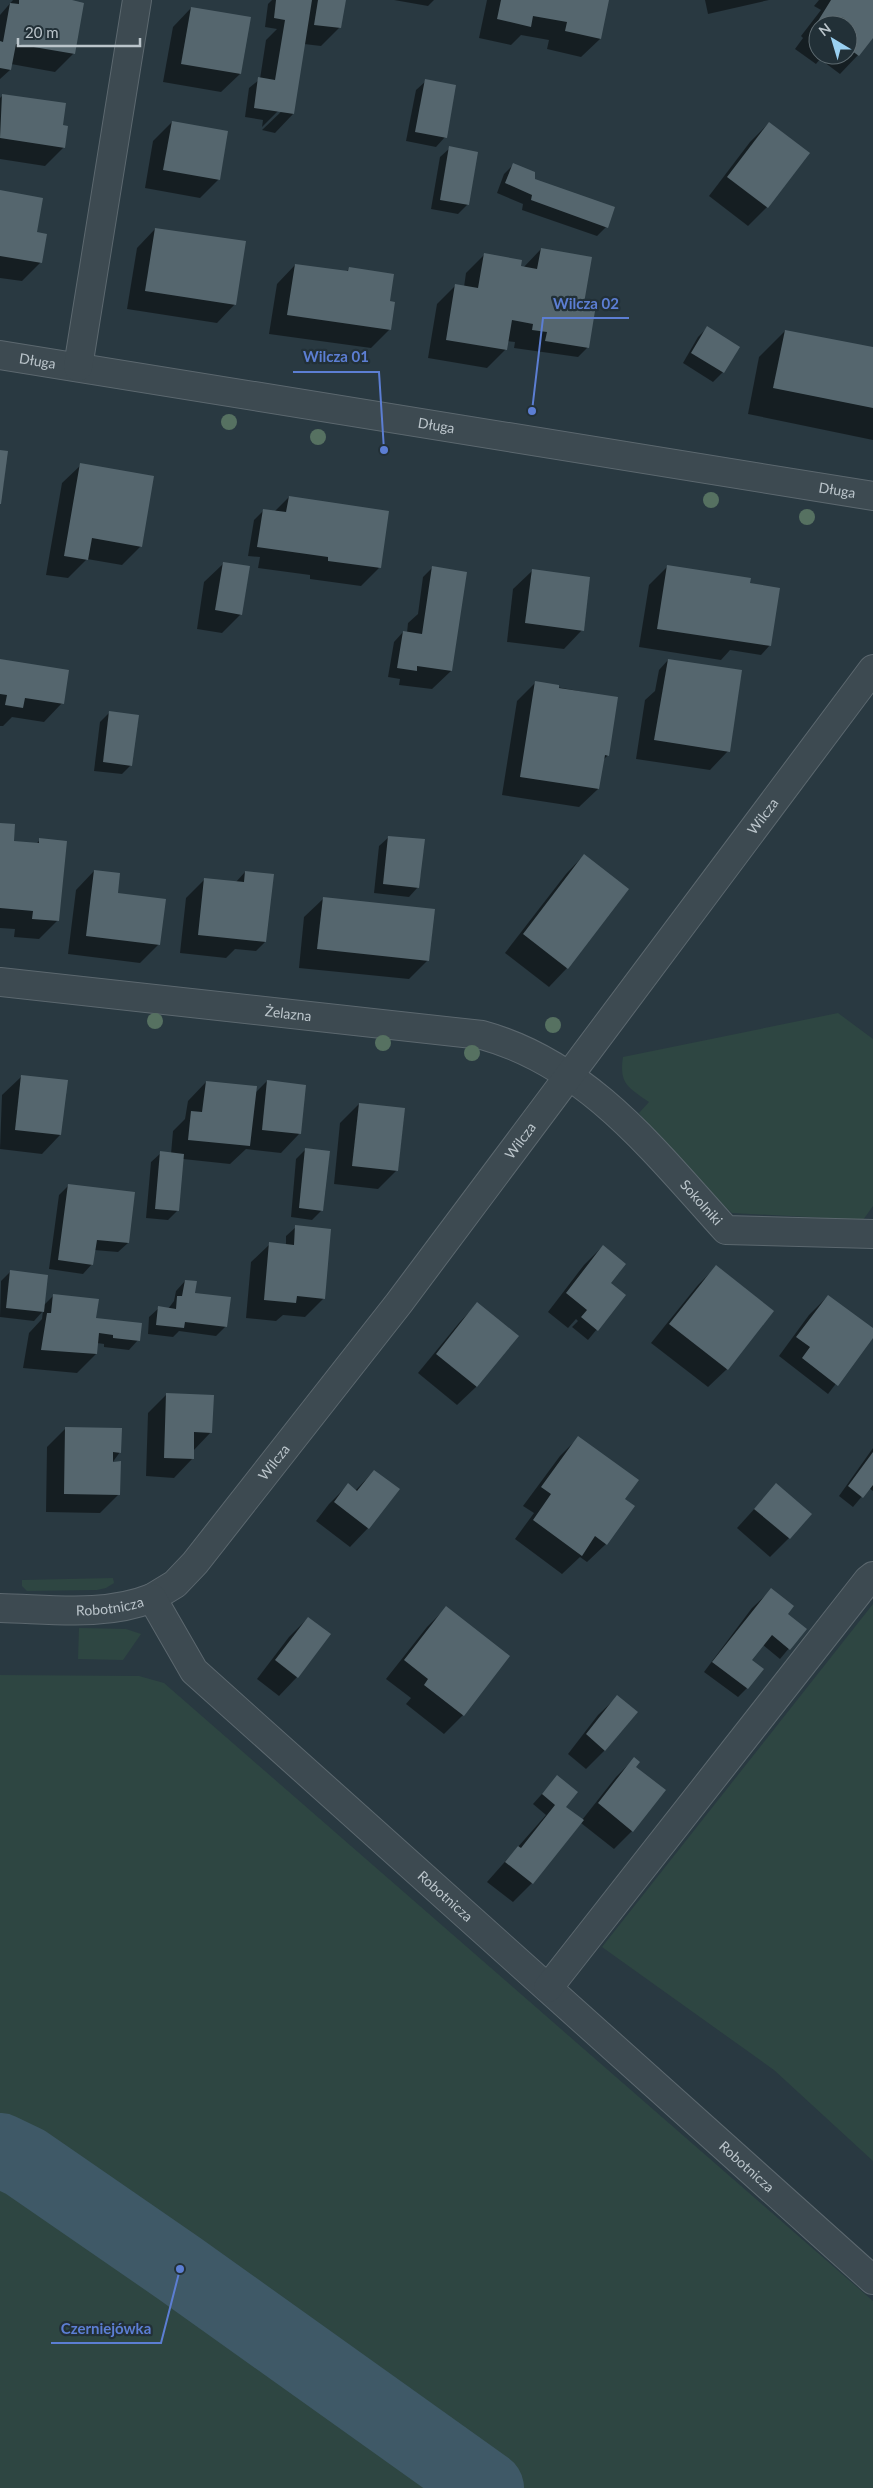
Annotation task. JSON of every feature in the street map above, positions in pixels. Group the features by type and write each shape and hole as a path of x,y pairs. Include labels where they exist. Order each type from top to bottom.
{"street":[{"path":"78,367 137,0"},
{"name":"Długa","path":"0,355 873,496"},
{"name":"Wilcza","path":"152,1598 175,1584 195,1563 399,1303 873,669"},
{"name":"Żelazna","path":"0,982 482,1035 505,1041 569,1074"},
{"name":"Sokolniki","path":"569,1074 628,1122 726,1230 873,1234"},
{"path":"548,1988 873,1576"},
{"name":"Robotnicza","path":"0,1608 111,1609 131,1606 152,1598 194,1671 873,2280"}],"green space":[{"path":"838,1013 873,1039 873,1206 863,1220 732,1213 667,1154 639,1113 649,1102 630,1088 624,1079 622,1073 623,1057"},
{"path":"113,1578 114,1583 106,1588 97,1590 27,1591 22,1586 22,1580"},
{"path":"873,1604 873,2161 774,2070 602,1947"},
{"path":"79,1628 126,1629 141,1634 123,1660 78,1659"},
{"path":"0,1675 139,1676 164,1683 873,2301 873,2488 0,2488"}],"building":[{"path":"19,0 72,0 84,3 75,54 16,44 11,70 0,68 0,41 3,42 10,3 19,4"},
{"path":"276,0 312,0 294,114 254,108 258,77 275,80 285,20 274,18"},
{"path":"318,0 346,0 341,28 314,25"},
{"path":"501,0 609,0 601,39 565,31 567,22 533,16 531,27 497,19"},
{"path":"831,0 873,0 873,38 859,56 858,15 822,15"},
{"path":"191,7 251,17 241,74 181,64"},
{"path":"425,79 456,85 447,138 415,132"},
{"path":"2,94 66,103 63,125 68,126 65,148 0,138"},
{"path":"172,121 228,131 220,180 163,170"},
{"path":"769,122 810,153 768,208 727,177"},
{"path":"449,146 478,152 469,205 440,200"},
{"path":"513,163 535,172 535,179 615,207 608,228 531,200 532,195 505,183"},
{"path":"0,190 43,198 37,232 47,234 42,263 0,256"},
{"path":"155,228 246,241 236,305 145,291"},
{"path":"541,248 592,257 583,309 595,311 589,348 545,341 547,332 532,330 533,324 512,320 507,350 446,340 455,284 478,288 484,253 522,260 521,266 537,269"},
{"path":"295,264 348,271 349,267 394,274 390,301 395,302 391,330 287,315"},
{"path":"707,326 740,347 724,373 691,353"},
{"path":"785,330 873,347 873,408 773,388"},
{"path":"0,450 8,451 1,504 0,504"},
{"path":"80,463 154,476 142,547 92,538 88,560 64,556"},
{"path":"289,496 389,511 381,568 328,561 328,557 257,547 263,509 286,512"},
{"path":"223,562 250,566 242,615 215,610"},
{"path":"667,565 751,578 750,583 780,588 771,646 657,629"},
{"path":"432,566 467,572 452,671 417,666 417,671 397,668 403,631 422,634"},
{"path":"532,569 590,577 584,631 525,623"},
{"path":"0,659 69,670 64,704 25,698 23,708 5,705 7,695 0,694"},
{"path":"668,659 742,670 730,752 654,740"},
{"path":"535,681 559,685 559,688 618,697 609,756 605,755 599,789 520,777"},
{"path":"109,711 139,715 132,766 103,762"},
{"path":"0,823 15,824 14,841 39,843 39,838 67,841 59,921 32,919 33,911 0,908"},
{"path":"388,836 425,839 419,888 383,884"},
{"path":"584,854 629,889 568,969 523,934"},
{"path":"94,870 120,873 118,893 166,899 160,945 86,936"},
{"path":"245,871 274,874 266,942 198,935 204,878 244,882"},
{"path":"323,897 435,909 429,961 317,949"},
{"path":"21,1075 68,1080 61,1135 15,1130"},
{"path":"267,1080 306,1085 301,1134 262,1130"},
{"path":"206,1081 257,1086 250,1146 188,1140 191,1111 202,1112"},
{"path":"359,1103 405,1108 398,1171 352,1166"},
{"path":"305,1148 330,1151 323,1211 299,1208"},
{"path":"160,1151 184,1154 179,1211 155,1209"},
{"path":"68,1184 135,1192 129,1243 97,1240 93,1265 58,1260"},
{"path":"295,1225 331,1229 325,1299 297,1296 296,1303 264,1300 269,1242 294,1245"},
{"path":"603,1245 626,1264 611,1283 626,1295 598,1331 581,1317 587,1310 566,1293"},
{"path":"716,1265 774,1311 728,1370 669,1324"},
{"path":"10,1270 48,1275 44,1312 6,1308"},
{"path":"185,1280 197,1281 195,1293 231,1297 227,1327 185,1322 184,1328 156,1325 158,1306 176,1309 177,1296 182,1296"},
{"path":"53,1294 99,1299 96,1318 142,1323 140,1341 113,1338 113,1335 99,1333 97,1354 41,1350 47,1313 51,1313"},
{"path":"828,1295 873,1328 873,1338 838,1386 802,1358 810,1347 796,1337"},
{"path":"477,1302 519,1336 477,1387 436,1354"},
{"path":"166,1393 214,1395 212,1433 194,1432 194,1459 164,1458"},
{"path":"65,1427 122,1428 121,1453 113,1452 113,1462 121,1461 120,1495 64,1494"},
{"path":"578,1436 639,1480 625,1499 635,1506 607,1545 595,1536 582,1556 533,1520 551,1494 541,1487"},
{"path":"873,1452 873,1485 863,1498 848,1486"},
{"path":"374,1470 400,1489 369,1529 334,1502 348,1483 357,1491"},
{"path":"776,1483 812,1514 790,1539 754,1509"},
{"path":"771,1588 794,1606 788,1614 807,1629 790,1650 772,1635 752,1660 764,1669 748,1689 712,1662"},
{"path":"446,1606 510,1656 464,1716 424,1685 428,1679 404,1660"},
{"path":"308,1617 331,1634 298,1678 275,1660"},
{"path":"617,1695 638,1712 605,1751 586,1734"},
{"path":"634,1757 640,1762 636,1767 666,1790 633,1832 598,1803"},
{"path":"557,1775 578,1792 566,1807 584,1820 533,1884 505,1862 518,1846 521,1848 555,1805 542,1794"}],"waterway":[{"path":"0,2150 25,2162 180,2269 487,2488"}],"place":[{"name":"Wilcza 02","path":"532,411"},
{"name":"Wilcza 01","path":"384,450"},
{"name":"Czerniejówka","path":"180,2269"}]}
